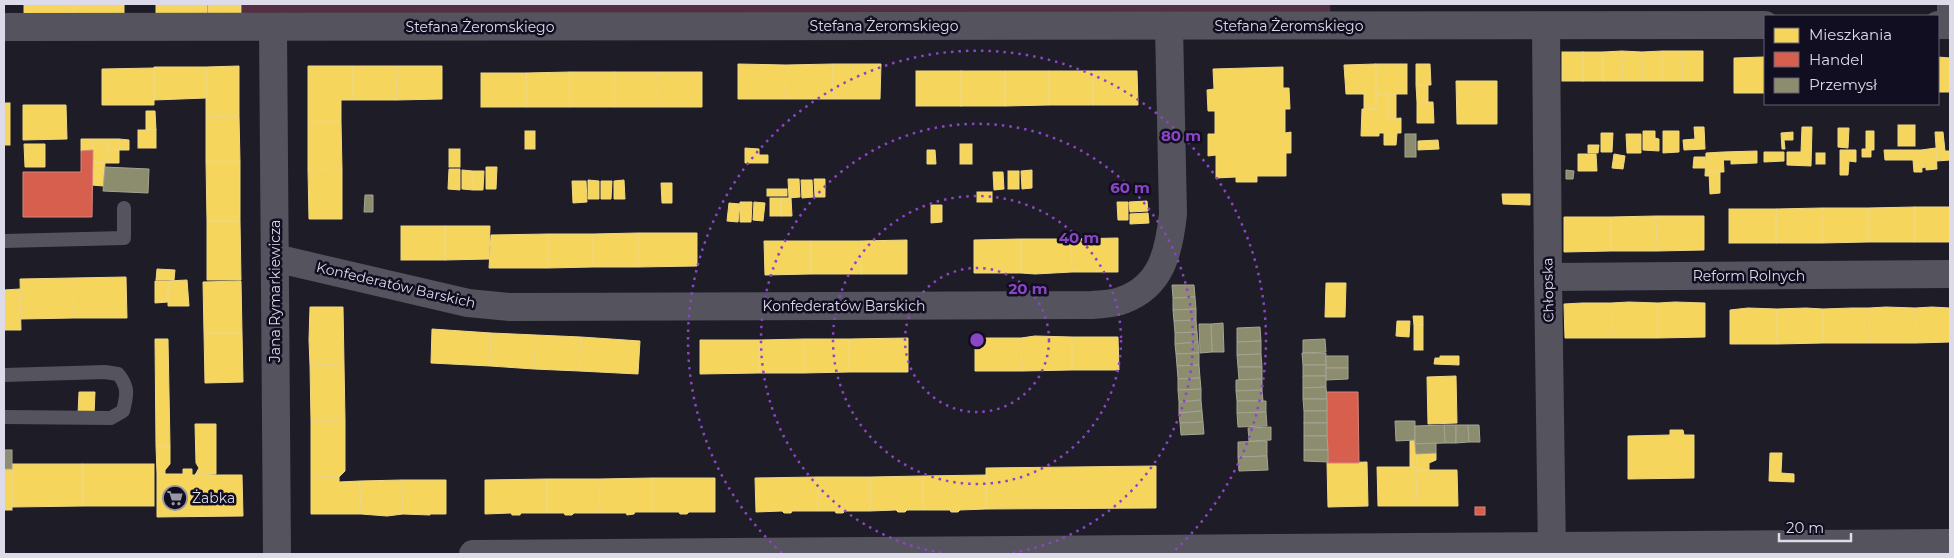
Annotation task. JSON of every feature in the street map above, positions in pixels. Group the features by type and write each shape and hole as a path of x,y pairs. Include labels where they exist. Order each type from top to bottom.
{"street":[{"name":"Stefana Żeromskiego","path":"4,27 1764,25"},
{"name":"Konfederatów Barskich","path":"275,258 468,303 510,307 1092,305 1123,300 1145,288 1163,265 1170,241 1172,214 1169,26"},
{"name":"Chłopska","path":"1546,26 1552,550"},
{"name":"Jana Rymarkiewicza","path":"273,27 278,554"},
{"name":"Reform Rolnych","path":"1548,277 1950,274"},
{"path":"473,554 1552,550 1950,543"}],"lane":[{"path":"4,241 124,238 124,208"},
{"path":"4,375 105,372 118,374 126,383 127,396 123,410 111,418 4,417"}],"shaded area":[{"path":"242,4 1330,4 1330,15 242,14"}],"building: Mieszkania":[{"path":"24,4 74,4 74,14 24,14"},
{"path":"74,4 124,4 124,14 74,14"},
{"path":"156,4 207,4 207,14 156,14"},
{"path":"208,4 241,4 241,14 208,14"},
{"path":"1622,51 1623,81 1603,81 1603,52"},
{"path":"1622,51 1642,52 1643,81 1623,81"},
{"path":"1662,51 1662,81 1643,81 1642,52"},
{"path":"1662,51 1682,51 1683,81 1662,81"},
{"path":"1682,51 1703,51 1703,81 1683,81"},
{"path":"1562,52 1583,52 1583,81 1562,81"},
{"path":"1583,52 1603,52 1603,81 1583,81"},
{"path":"1764,57 1764,93 1734,93 1734,58"},
{"path":"1939,57 1950,58 1950,92 1939,92"},
{"path":"738,64 786,65 785,99 738,99"},
{"path":"833,64 833,99 785,99 786,65"},
{"path":"833,64 881,64 880,99 833,99"},
{"path":"1376,64 1376,109 1364,109 1364,94 1346,94 1344,65"},
{"path":"1376,64 1407,64 1407,94 1376,94"},
{"path":"1416,64 1430,64 1431,85 1416,85"},
{"path":"239,66 239,116 206,117 206,67"},
{"path":"308,66 353,66 353,100 341,100 341,122 308,122"},
{"path":"353,66 396,66 397,100 353,100"},
{"path":"396,66 442,66 442,99 397,100"},
{"path":"154,67 206,67 206,98 154,100"},
{"path":"1283,67 1283,88 1289,88 1290,109 1285,109 1285,133 1291,132 1291,153 1286,153 1286,176 1257,176 1257,182 1236,182 1236,177 1216,178 1216,155 1208,156 1208,134 1215,134 1215,111 1208,111 1207,90 1214,89 1213,69"},
{"path":"154,68 154,105 102,105 102,69"},
{"path":"916,71 961,71 961,106 916,106"},
{"path":"961,71 1005,71 1005,106 961,106"},
{"path":"1005,71 1049,71 1049,105 1005,106"},
{"path":"1049,71 1093,71 1093,105 1049,105"},
{"path":"1093,71 1137,71 1138,105 1093,105"},
{"path":"570,72 570,107 526,107 526,73"},
{"path":"570,72 614,72 614,107 570,107"},
{"path":"614,72 657,72 658,107 614,107"},
{"path":"657,72 702,72 702,107 658,107"},
{"path":"481,73 526,73 526,107 481,107"},
{"path":"1456,81 1497,81 1497,124 1457,124"},
{"path":"1416,85 1428,85 1428,102 1417,102"},
{"path":"1376,94 1388,94 1388,119 1401,118 1401,133 1397,133 1396,145 1384,145 1384,133 1379,133 1379,136 1361,136 1362,109 1376,109"},
{"path":"1388,94 1396,94 1396,118 1388,119"},
{"path":"1417,102 1433,102 1434,123 1417,123"},
{"path":"4,103 10,103 10,145 4,145"},
{"path":"23,105 66,105 67,139 23,140"},
{"path":"146,111 155,111 156,130 146,130"},
{"path":"239,116 240,162 206,162 206,117"},
{"path":"308,122 341,122 342,169 308,170"},
{"path":"1898,125 1915,125 1915,146 1898,146"},
{"path":"1694,127 1704,127 1705,149 1684,150 1683,140 1695,139"},
{"path":"1802,127 1812,127 1811,166 1787,165 1787,152 1801,152"},
{"path":"1838,128 1849,128 1848,148 1838,147"},
{"path":"138,130 156,130 156,148 138,148"},
{"path":"525,131 535,131 535,149 525,149"},
{"path":"1643,131 1655,131 1655,138 1659,139 1659,151 1643,150"},
{"path":"1663,131 1679,131 1679,152 1663,153"},
{"path":"1866,131 1874,131 1874,150 1871,150 1871,157 1862,157 1862,149 1866,149"},
{"path":"1793,132 1793,140 1784,140 1785,149 1782,149 1781,133"},
{"path":"1935,132 1943,132 1945,151 1950,151 1950,160 1937,161"},
{"path":"1601,133 1613,133 1612,152 1601,152"},
{"path":"1626,134 1641,134 1641,153 1627,153"},
{"path":"81,139 93,139 93,150 81,151"},
{"path":"93,139 107,139 108,163 93,163"},
{"path":"107,139 119,139 119,150 106,149"},
{"path":"119,139 129,140 129,150 119,150"},
{"path":"1438,140 1439,149 1418,150 1418,141"},
{"path":"24,144 45,144 45,167 25,167"},
{"path":"960,144 972,144 972,164 960,164"},
{"path":"1588,145 1599,145 1598,153 1588,153"},
{"path":"745,148 759,149 759,155 768,155 768,163 745,163"},
{"path":"1936,148 1937,169 1926,170 1926,167 1922,168 1921,150"},
{"path":"108,149 119,150 119,163 108,163"},
{"path":"449,149 460,149 460,167 449,167"},
{"path":"927,150 935,150 936,164 927,164"},
{"path":"1840,150 1856,150 1856,162 1849,161 1848,175 1840,175"},
{"path":"1884,150 1921,150 1922,172 1914,172 1913,160 1885,160"},
{"path":"1757,151 1757,163 1731,164 1731,160 1724,160 1723,152"},
{"path":"1723,152 1724,172 1709,172 1710,176 1705,176 1706,153"},
{"path":"1764,152 1784,152 1784,161 1764,162"},
{"path":"1816,153 1825,153 1825,164 1816,164"},
{"path":"1578,154 1596,154 1597,171 1578,171"},
{"path":"1614,154 1625,156 1623,169 1612,168"},
{"path":"1694,157 1705,157 1705,168 1693,168"},
{"path":"206,162 240,162 240,221 207,221"},
{"path":"93,163 105,163 103,186 92,185"},
{"path":"486,167 497,167 496,189 486,189"},
{"path":"342,169 342,219 309,219 308,170"},
{"path":"449,169 460,169 460,190 448,189"},
{"path":"462,170 473,171 473,190 462,189"},
{"path":"1032,170 1032,188 1022,189 1021,171"},
{"path":"473,171 484,171 483,190 473,190"},
{"path":"1008,171 1019,171 1019,189 1008,189"},
{"path":"993,172 1003,172 1004,189 994,190"},
{"path":"1709,172 1720,172 1720,193 1710,194"},
{"path":"788,179 799,179 800,197 789,198"},
{"path":"814,179 825,179 825,197 815,197"},
{"path":"588,180 599,181 599,199 588,199"},
{"path":"624,180 625,199 614,199 614,181"},
{"path":"801,180 812,180 813,197 802,198"},
{"path":"572,181 586,181 587,202 573,203"},
{"path":"601,181 612,181 611,199 601,199"},
{"path":"661,183 672,183 672,203 662,203"},
{"path":"767,189 787,189 787,196 767,196"},
{"path":"977,192 992,192 992,202 977,202"},
{"path":"1502,194 1530,194 1530,205 1503,204"},
{"path":"770,198 781,198 781,216 770,216"},
{"path":"781,198 791,198 792,216 781,216"},
{"path":"1147,201 1148,211 1130,212 1129,202"},
{"path":"740,202 752,202 751,222 740,222"},
{"path":"754,202 765,203 763,221 753,220"},
{"path":"1117,202 1128,202 1128,220 1118,220"},
{"path":"729,203 740,204 738,222 727,221"},
{"path":"931,205 942,205 942,222 931,223"},
{"path":"1915,207 1950,207 1950,242 1915,242"},
{"path":"1915,207 1915,242 1868,242 1868,208"},
{"path":"1822,208 1822,243 1776,243 1776,209"},
{"path":"1822,208 1868,208 1868,242 1822,243"},
{"path":"1729,209 1776,209 1776,243 1729,243"},
{"path":"1148,213 1149,223 1130,224 1130,214"},
{"path":"1656,216 1704,216 1704,250 1657,251"},
{"path":"1656,216 1657,251 1611,251 1611,217"},
{"path":"1564,217 1611,217 1611,251 1564,252"},
{"path":"207,221 240,221 241,280 207,280"},
{"path":"401,226 445,226 445,260 401,260"},
{"path":"445,226 490,226 489,259 445,260"},
{"path":"638,233 638,267 593,267 593,234"},
{"path":"638,233 697,233 697,266 638,267"},
{"path":"548,234 548,268 489,268 491,235"},
{"path":"548,234 593,234 593,267 548,268"},
{"path":"1118,238 1118,272 1072,272 1071,239"},
{"path":"1021,239 1021,273 974,273 974,240"},
{"path":"1021,239 1071,239 1072,272 1021,273"},
{"path":"907,240 907,274 861,274 861,241"},
{"path":"764,241 811,241 811,274 765,275"},
{"path":"811,241 861,241 861,274 811,274"},
{"path":"157,269 175,270 174,280 156,280"},
{"path":"126,277 127,318 74,318 73,278"},
{"path":"73,278 74,318 21,319 20,279"},
{"path":"187,280 189,306 168,306 168,281"},
{"path":"155,281 168,281 168,302 155,303"},
{"path":"241,281 242,333 204,333 203,282"},
{"path":"1326,283 1346,283 1345,317 1325,317"},
{"path":"20,289 21,330 4,330 4,290"},
{"path":"1611,303 1658,303 1658,338 1612,338"},
{"path":"1611,303 1612,338 1565,338 1564,304"},
{"path":"1658,303 1705,303 1705,337 1658,338"},
{"path":"310,307 343,307 344,364 310,365"},
{"path":"1748,308 1777,309 1777,344 1730,344 1730,310"},
{"path":"1869,308 1915,308 1916,343 1870,343"},
{"path":"1869,308 1870,343 1823,343 1823,309"},
{"path":"1915,308 1950,308 1950,342 1916,343"},
{"path":"1777,309 1823,309 1823,343 1777,344"},
{"path":"1413,316 1423,316 1423,325 1414,325"},
{"path":"1397,321 1410,321 1409,337 1396,336"},
{"path":"1414,325 1423,325 1423,350 1414,350"},
{"path":"432,329 491,333 490,366 431,363"},
{"path":"204,333 242,333 243,382 205,383"},
{"path":"491,333 536,335 534,369 490,366"},
{"path":"536,335 581,337 579,371 534,369"},
{"path":"1035,336 1072,337 1072,370 1022,371 1021,338"},
{"path":"581,337 640,341 638,374 579,371"},
{"path":"1072,337 1118,337 1119,370 1072,370"},
{"path":"908,338 908,372 849,372 849,339"},
{"path":"975,338 1021,338 1022,371 975,371"},
{"path":"155,339 168,339 170,446 156,446"},
{"path":"804,339 804,373 759,373 759,340"},
{"path":"804,339 849,339 849,372 804,373"},
{"path":"700,340 759,340 759,373 700,374"},
{"path":"1440,356 1459,356 1459,365 1434,364 1435,358 1440,358"},
{"path":"344,364 345,420 311,421 310,365"},
{"path":"1456,376 1457,423 1428,424 1427,377"},
{"path":"79,392 95,392 94,415 78,414"},
{"path":"345,420 345,471 339,477 311,476 311,421"},
{"path":"195,424 216,424 216,474 195,475 199,468 196,463"},
{"path":"1670,430 1683,430 1684,435 1694,435 1694,478 1628,479 1628,436 1670,435"},
{"path":"1410,440 1415,440 1416,467 1410,467"},
{"path":"156,446 170,446 170,464 165,470 165,474 157,474"},
{"path":"1436,453 1436,460 1429,463 1429,470 1416,470 1416,454"},
{"path":"1770,453 1782,453 1781,473 1794,474 1794,482 1769,481"},
{"path":"1367,462 1368,506 1328,507 1327,463"},
{"path":"12,464 83,464 83,506 12,507"},
{"path":"83,464 154,464 154,506 83,506"},
{"path":"1156,466 1156,508 986,509 986,468"},
{"path":"1377,467 1416,467 1417,506 1378,506"},
{"path":"4,469 12,469 12,510 4,510"},
{"path":"183,469 192,469 192,475 242,475 243,516 157,517 157,474 183,474"},
{"path":"1416,470 1457,470 1458,506 1417,506"},
{"path":"986,475 986,509 960,510 958,512 951,512 950,510 923,510 923,476"},
{"path":"311,476 339,477 339,482 360,481 361,514 311,514"},
{"path":"923,476 923,510 907,510 905,512 898,512 896,510 870,511 870,477"},
{"path":"818,477 818,511 792,511 791,513 784,513 782,511 756,512 755,478"},
{"path":"818,477 870,477 870,511 836,513 835,511 818,511"},
{"path":"652,478 652,512 635,512 634,514 627,515 626,513 600,513 599,479"},
{"path":"652,478 715,478 715,512 680,514 679,512 652,512"},
{"path":"547,479 547,513 521,513 520,515 512,515 511,513 485,514 485,480"},
{"path":"547,479 599,479 600,513 565,515 564,513 547,513"},
{"path":"402,480 403,514 387,516 361,514 360,481"},
{"path":"402,480 446,480 446,514 403,514"}],"building: Handel":[{"path":"93,150 92,217 23,217 23,172 81,172 81,151"},
{"path":"1326,392 1358,392 1359,463 1327,463"},
{"path":"1475,507 1485,507 1485,515 1475,515"}],"building: Przemysł":[{"path":"1405,134 1416,134 1416,157 1405,157"},
{"path":"105,167 149,169 148,193 103,191"},
{"path":"1566,170 1574,171 1573,179 1566,179"},
{"path":"365,195 373,195 373,212 364,212"},
{"path":"1172,285 1194,285 1195,297 1173,298"},
{"path":"1195,297 1196,309 1173,310 1173,298"},
{"path":"1196,309 1196,320 1174,321 1173,310"},
{"path":"1196,320 1197,332 1175,333 1174,321"},
{"path":"1223,323 1224,352 1212,352 1211,324"},
{"path":"1199,324 1211,324 1212,352 1200,353"},
{"path":"1260,327 1261,341 1237,342 1237,328"},
{"path":"1197,332 1198,342 1175,344 1175,333"},
{"path":"1325,339 1326,352 1303,353 1303,340"},
{"path":"1261,341 1261,354 1237,355 1237,342"},
{"path":"1198,342 1199,353 1176,354 1175,344"},
{"path":"1199,353 1199,365 1177,366 1176,354"},
{"path":"1302,353 1326,353 1326,365 1303,365"},
{"path":"1261,354 1262,367 1238,367 1237,355"},
{"path":"1326,356 1348,356 1348,368 1326,368"},
{"path":"1199,365 1200,378 1178,379 1177,366"},
{"path":"1303,365 1326,365 1326,376 1303,376"},
{"path":"1238,367 1262,367 1262,379 1239,380"},
{"path":"1326,368 1348,368 1348,379 1326,380"},
{"path":"1303,376 1326,376 1326,387 1303,388"},
{"path":"1200,378 1201,389 1178,390 1178,379"},
{"path":"1262,379 1262,390 1236,391 1236,380"},
{"path":"1326,387 1327,399 1303,399 1303,388"},
{"path":"1201,389 1201,400 1179,402 1178,390"},
{"path":"1262,390 1263,401 1237,401 1236,391"},
{"path":"1303,399 1327,399 1327,411 1304,411"},
{"path":"1201,400 1202,411 1179,413 1179,402"},
{"path":"1237,401 1266,401 1266,412 1237,413"},
{"path":"1202,411 1203,422 1180,423 1179,413"},
{"path":"1304,411 1327,411 1327,423 1304,423"},
{"path":"1266,412 1267,426 1238,427 1237,413"},
{"path":"1395,421 1415,421 1415,440 1396,441"},
{"path":"1203,422 1204,434 1181,435 1180,423"},
{"path":"1304,423 1327,423 1327,436 1304,436"},
{"path":"1444,425 1456,425 1456,443 1445,443"},
{"path":"1444,425 1445,443 1415,444 1415,426"},
{"path":"1456,425 1468,425 1469,442 1456,443"},
{"path":"1468,425 1479,425 1480,442 1469,442"},
{"path":"1271,427 1271,440 1249,441 1248,428"},
{"path":"1304,436 1327,436 1328,450 1304,450"},
{"path":"1267,441 1267,456 1238,457 1238,442"},
{"path":"1436,443 1436,453 1416,454 1415,444"},
{"path":"4,450 12,450 12,469 4,469"},
{"path":"1304,450 1328,450 1328,462 1304,461"},
{"path":"1267,456 1268,470 1239,471 1238,457"}],"place":[{"name":"Żabka","path":"175,498"}]}
